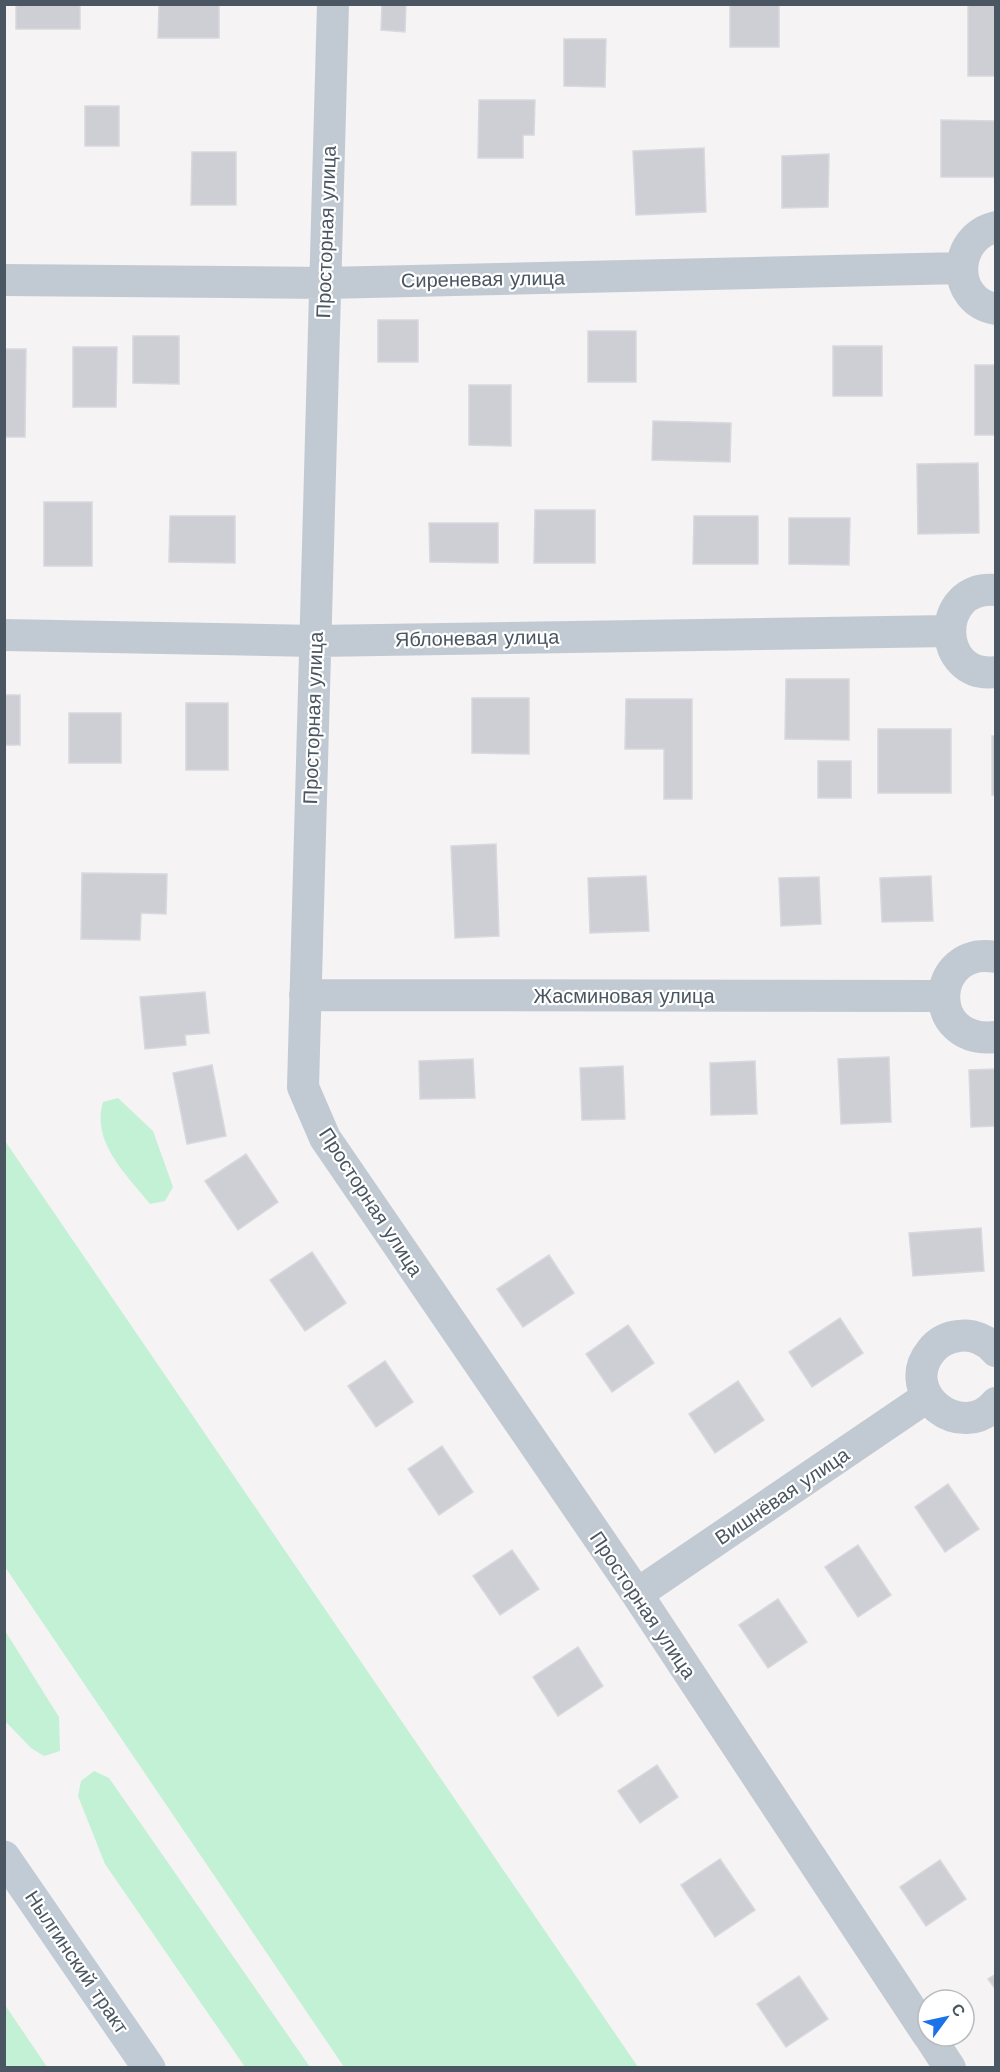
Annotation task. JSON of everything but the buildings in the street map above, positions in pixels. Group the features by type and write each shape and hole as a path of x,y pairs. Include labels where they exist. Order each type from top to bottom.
{"main road":[{"name":"Нылгинский тракт","path":"4,1857 149,2067"}],"street":[{"name":"Просторная улица","path":"333,4 303,1087 325,1138 637,1594 916,2017"},
{"path":"996,227 974,238 967,247 961,268 963,278 973,297 996,309"},
{"name":"Сиреневая улица","path":"4,280 325,283 961,268"},
{"path":"996,590 981,591 962,602 955,610 949,631 950,642 961,660 980,672 996,672"},
{"name":"Яблоневая улица","path":"4,635 315,641 949,631"},
{"path":"996,957 975,956 956,967 942,996 949,1017 964,1033 974,1037 996,1037"},
{"name":"Жасминовая улица","path":"305,995 942,996"},
{"path":"996,1351 975,1337 964,1335 943,1340 927,1356 921,1376 927,1397 942,1413 962,1419 983,1413 996,1402"},
{"name":"Вишнёвая улица","path":"637,1594 927,1397"},
{"name":"Просторная улица","path":"937,2048 950,2067"}],"green space":[{"path":"118,1098 153,1131 173,1187 165,1201 150,1204 113,1158 107,1145 102,1131 103,1102"},
{"path":"5,1141 638,2067 344,2067 5,1567"},
{"path":"4,1629 59,1717 60,1751 44,1756 31,1748 5,1721"},
{"path":"94,1771 109,1778 310,2067 245,2067 105,1864 78,1796 81,1781"},
{"path":"5,2005 47,2067 5,2067"}]}
